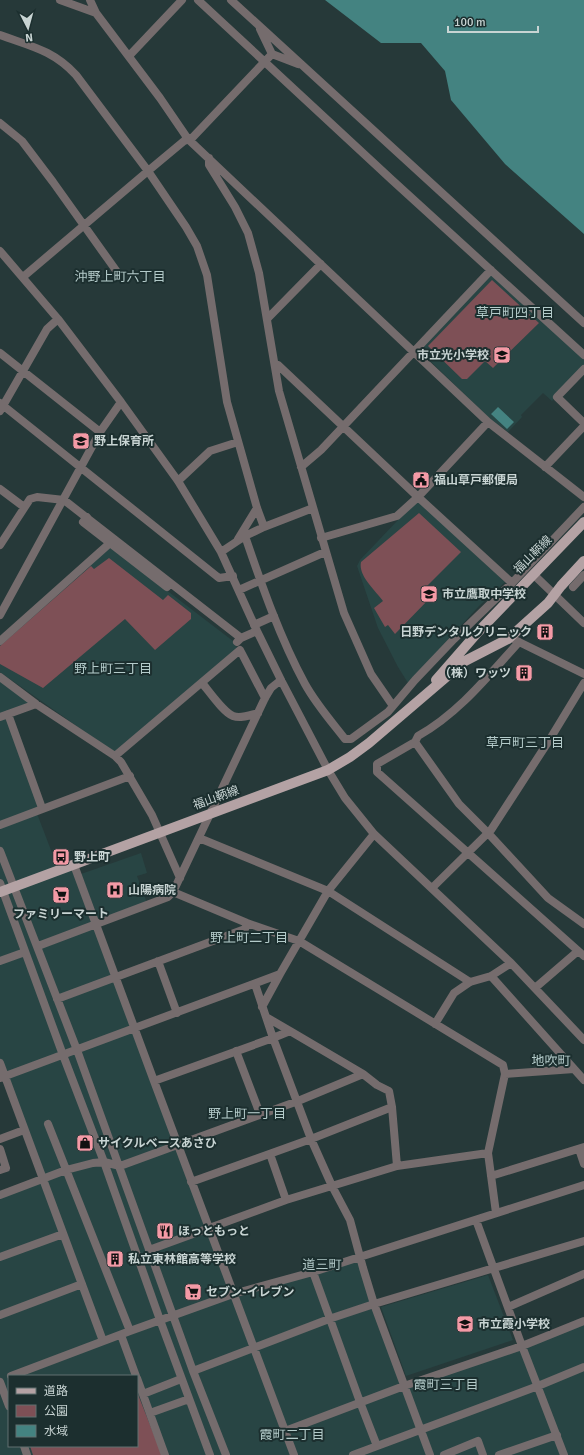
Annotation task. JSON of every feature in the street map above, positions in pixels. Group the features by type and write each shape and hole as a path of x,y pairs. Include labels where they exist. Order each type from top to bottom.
{"main road":[{"name":"福山鞆線","path":"422,697 478,632 584,522"},
{"name":"福山鞆線","path":"1,889 14,887 328,770 350,757 369,743 465,661 509,638 548,603 584,561"}],"street":[{"path":"60,0 96,14"},
{"path":"90,0 96,14 169,110 188,139 488,422 584,497"},
{"path":"129,56 182,0"},
{"path":"198,0 584,355"},
{"path":"231,0 584,323"},
{"path":"257,24 272,54 301,65"},
{"path":"0,35 48,52 67,65 148,171 197,246 207,275 227,402 257,508 264,527"},
{"path":"23,277 184,141 192,137 272,54"},
{"path":"0,123 22,141 120,276"},
{"path":"209,158 209,164 248,233 259,273 279,391 344,613 371,674 393,706"},
{"path":"0,251 58,319 121,402 178,481 221,552 255,628 281,680 328,770 345,798 374,834 511,963 584,1040"},
{"path":"267,319 321,264"},
{"path":"301,467 321,450 491,270"},
{"path":"58,319 47,329 23,372 1,406 82,467 219,578 233,576"},
{"path":"0,353 100,432"},
{"path":"275,364 278,365 512,583"},
{"path":"584,369 557,397 584,422"},
{"path":"0,615 100,432 121,402"},
{"path":"321,538 397,516 418,497 488,422"},
{"path":"546,467 584,426"},
{"path":"178,481 210,452 238,442"},
{"path":"0,489 24,507"},
{"path":"0,545 30,500 37,497 64,500 87,517 239,643 265,698"},
{"path":"241,538 274,616 306,685 323,712 345,739 351,739 388,712 415,680 512,583 584,507"},
{"path":"241,538 257,508"},
{"path":"221,552 241,538 264,527 313,508"},
{"path":"87,517 83,522 239,643"},
{"path":"0,641 110,543"},
{"path":"239,590 325,552"},
{"path":"533,574 584,623"},
{"path":"573,587 584,575"},
{"path":"115,756 202,683 255,628 274,616"},
{"path":"469,625 478,632"},
{"path":"509,638 584,674"},
{"path":"519,642 463,703 435,726 418,736 415,742 377,764 377,772 581,953 535,988"},
{"path":"0,677 36,704 115,756 121,762 152,815 180,878"},
{"path":"38,946 168,897 173,892 270,688 281,680"},
{"path":"202,683 226,712 233,716 242,717 258,713"},
{"path":"432,888 488,833 550,739 584,683"},
{"path":"0,718 36,704"},
{"path":"8,714 42,808"},
{"path":"415,742 459,804 548,898 584,924"},
{"path":"0,825 130,776"},
{"path":"262,1007 328,891 374,834"},
{"path":"199,838 328,891 470,982"},
{"path":"0,851 77,1050 193,1371 226,1455"},
{"path":"74,865 208,1229 294,1455"},
{"path":"1,889 104,1162 181,1379 210,1455"},
{"path":"173,892 247,923 299,941 503,1065 505,1074 488,1153 496,1213"},
{"path":"57,999 245,929 247,923"},
{"path":"0,961 25,952"},
{"path":"158,961 177,1013"},
{"path":"435,1024 454,993 470,982 491,976 511,963"},
{"path":"2,1078 280,974"},
{"path":"491,976 584,1080"},
{"path":"255,984 273,1038 298,1101 311,1140 332,1186 350,1220 374,1304 430,1455"},
{"path":"266,1017 364,1074 377,1085 389,1091 392,1107 397,1166"},
{"path":"154,1081 273,1038 290,1030"},
{"path":"236,1051 260,1114"},
{"path":"0,1064 2,1078 43,1179 103,1341"},
{"path":"505,1074 574,1069"},
{"path":"0,1195 66,1170 93,1163 104,1162 120,1166 298,1101 364,1074"},
{"path":"191,1182 311,1140 392,1107"},
{"path":"48,1124 130,1331"},
{"path":"0,1139 24,1130"},
{"path":"491,1176 582,1148 584,1164"},
{"path":"0,1149 6,1168 0,1170"},
{"path":"149,1250 286,1200 397,1166 488,1153"},
{"path":"270,1154 286,1200"},
{"path":"13,1375 233,1294 313,1272 584,1186"},
{"path":"476,1220 564,1455"},
{"path":"0,1257 63,1234"},
{"path":"193,1371 329,1319 374,1304 584,1241"},
{"path":"313,1272 329,1319 377,1446"},
{"path":"508,1307 584,1274"},
{"path":"0,1315 82,1284"},
{"path":"285,1431 404,1386 522,1346 584,1321"},
{"path":"121,1335 136,1375"},
{"path":"354,1455 538,1386 584,1367"},
{"path":"143,1394 181,1379"},
{"path":"138,1380 165,1455"},
{"path":"0,1381 8,1403"},
{"path":"150,1414 189,1399"},
{"path":"499,1455 557,1435"},
{"path":"444,1455 478,1441 483,1455"}],"shaded area":[{"name":"市立光小学校","path":"493,274 584,358 584,367 552,401 543,393 521,415 522,417 508,432 489,418 421,352 420,348 489,275"},
{"name":"市立鷹取中学校","path":"417,500 505,582 479,606 408,683 378,628 357,566 360,560"},
{"path":"110,547 233,641 237,648 115,753 0,672 0,644"},
{"path":"0,678 38,705 8,715 43,809 36,811 59,871 74,866 234,1296 362,1252 378,1307 407,1383 584,1320 584,1455 0,1455 0,1198 45,1181 0,1060"},
{"name":"山陽病院","path":"141,853 147,873 137,876 147,903 99,921 81,874"},
{"path":"488,1275 513,1340 406,1376 381,1307"}],"green space":[{"path":"492,280 539,323 493,368 485,361 467,379 462,379 428,346"},
{"path":"419,513 461,552 425,588 429,592 427,595 430,598 395,634 388,625 385,627 374,608 383,601 365,578 362,572 361,562"},
{"path":"109,558 163,600 168,595 191,613 191,619 155,650 125,619 43,688 0,664 0,646 91,566 94,569"},
{"path":"138,1395 162,1455 33,1455 30,1447 138,1447"}],"water":[{"path":"325,0 584,0 584,234 505,164 451,100 445,71 421,43 381,43"},
{"path":"498,407 514,422 507,429 491,414"}],"place":[{"name":"市立光小学校","path":"502,355"},
{"name":"野上保育所","path":"81,441"},
{"name":"福山草戸郵便局","path":"421,480"},
{"name":"市立鷹取中学校","path":"429,594"},
{"name":"日野デンタルクリニック","path":"545,632"},
{"name":"（株）ワッツ","path":"524,673"},
{"name":"野上町","path":"61,857"},
{"name":"山陽病院","path":"115,890"},
{"name":"ファミリーマート","path":"61,895"},
{"name":"サイクルベースあさひ","path":"85,1143"},
{"name":"ほっともっと","path":"165,1231"},
{"name":"私立東林館高等学校","path":"115,1259"},
{"name":"セブン-イレブン","path":"193,1292"},
{"name":"市立霞小学校","path":"465,1324"}],"district":[{"name":"沖野上町六丁目","path":"120,277"},
{"name":"草戸町四丁目","path":"515,313"},
{"name":"野上町三丁目","path":"113,669"},
{"name":"草戸町三丁目","path":"525,743"},
{"name":"野上町二丁目","path":"249,938"},
{"name":"地吹町","path":"551,1061"},
{"name":"野上町一丁目","path":"247,1114"},
{"name":"道三町","path":"322,1265"},
{"name":"霞町三丁目","path":"446,1385"},
{"name":"霞町二丁目","path":"292,1435"}]}
